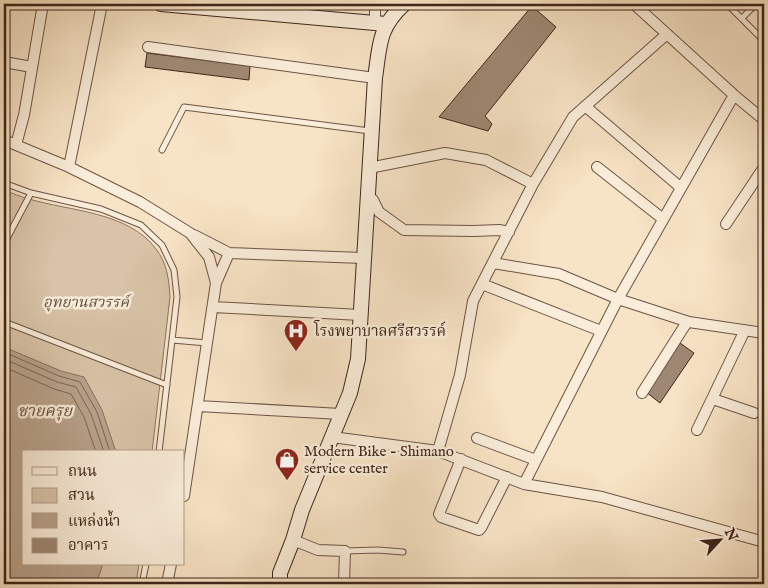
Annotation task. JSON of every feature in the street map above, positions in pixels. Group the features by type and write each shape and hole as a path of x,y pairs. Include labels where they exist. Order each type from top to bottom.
{"street":[{"path":"16,145 24,115 43,4"},
{"path":"68,168 102,4"},
{"path":"161,4 380,23 404,4"},
{"path":"280,584 280,573 302,510 350,393 358,359 375,78 382,37 375,4"},
{"path":"634,4 764,120"},
{"path":"438,451 460,375 473,301 533,184 573,117 668,34"},
{"path":"148,47 375,78"},
{"path":"4,62 32,67"},
{"path":"524,484 618,299 734,95"},
{"path":"585,106 680,187"},
{"path":"4,140 140,202 190,233 229,253 363,258"},
{"path":"369,168 445,153 486,160 533,184"},
{"path":"726,224 764,166"},
{"path":"597,167 662,219"},
{"path":"367,194 373,200 379,212 404,230 499,230 509,232"},
{"path":"190,233 209,257 216,283"},
{"path":"185,490 216,283 229,253"},
{"path":"493,263 559,274 618,299 687,322 764,333"},
{"path":"482,284 601,331"},
{"path":"213,307 360,315"},
{"path":"642,394 687,322"},
{"path":"697,430 745,330"},
{"path":"713,398 754,413"},
{"path":"198,406 341,414"},
{"path":"332,437 438,451 524,484 602,497 764,542"},
{"path":"477,438 536,460"},
{"path":"461,459 440,514 441,517 480,529 507,476"},
{"path":"293,540 318,550 345,551 344,584"},
{"path":"167,584 171,566"}],"lane":[{"path":"727,4 764,41"},
{"path":"742,18 756,4"},
{"path":"162,150 184,107 372,131"},
{"path":"4,183 31,193 109,212 141,224 162,245 174,270 177,297 159,450"},
{"path":"4,244 31,193"},
{"path":"4,318 7,323 167,385"},
{"path":"172,340 207,344"},
{"path":"345,551 378,550 403,552"},
{"path":"142,584 146,566"}],"green space":[{"name":"อุทยานสวรรค์","path":"4,190 29,199 98,215 131,227 144,237 160,254 168,278 170,297 152,450 22,450 22,566 139,566 136,584 4,584"}],"water":[{"name":"ชายครุย","path":"4,347 61,371 84,377 102,410 115,450 22,450 22,566 102,566 96,584 4,584"}],"building":[{"path":"532,6 556,27 485,116 492,124 488,131 439,117"},
{"path":"147,53 250,66 249,80 145,67"},
{"path":"680,343 694,353 660,403 646,392"}],"place":[{"name":"โรงพยาบาลศรีสวรรค์","path":"296,352"},
{"name":"Modern Bike - Shimano service center","path":"287,481"}]}
